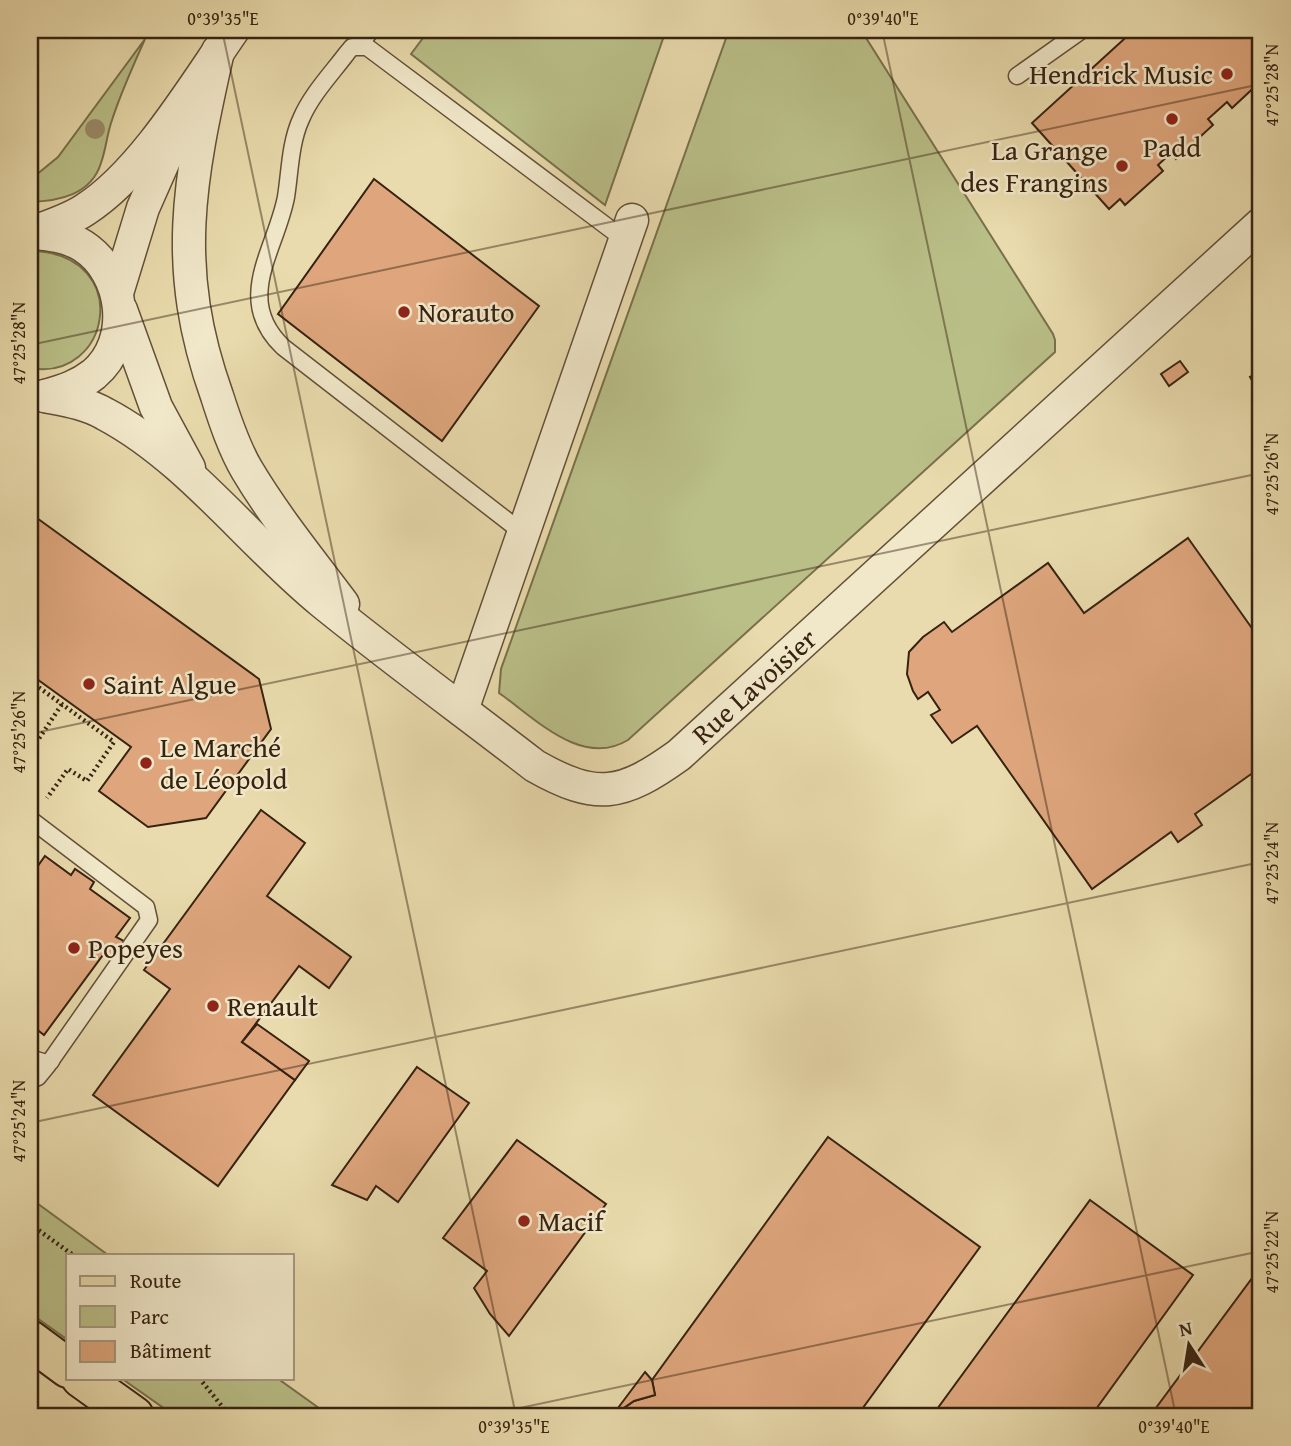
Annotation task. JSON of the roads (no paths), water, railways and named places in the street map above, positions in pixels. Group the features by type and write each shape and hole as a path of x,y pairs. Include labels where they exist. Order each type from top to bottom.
{"main road":[{"path":"30,1340 66,1367"},
{"path":"84,1380 134,1416"}],"street":[{"path":"31,233 84,211 107,194 136,164 225,41"},
{"path":"37,395 72,388 96,373 110,353 118,330 118,300 144,208 160,167 225,41"},
{"path":"225,41 199,134 191,183 188,260 200,342 224,418 246,467 270,505 369,639"},
{"name":"Rue Lavoisier","path":"37,395 76,402 105,414 162,454 208,494 278,565 369,639 535,766 563,782 607,790 626,786 649,776 679,754 1261,224"},
{"path":"462,710 628,230"},
{"name":"Rue Lavoisier","path":"31,233 58,235 83,246 101,262 114,283 156,407 185,463 208,494"}],"lane":[{"path":"359,46 371,30"},
{"path":"1017,76 1082,30"},
{"path":"523,533 283,347 267,331 259,300 262,265 280,222 296,130 302,115 352,47 367,47 628,230"},
{"path":"30,820 146,907 149,920 51,1061 38,1077 30,1080"},
{"path":"30,1058 46,1063 51,1061"}],"place":[{"name":"Hendrick Music","path":"1227,74"},
{"name":"Padd","path":"1172,119"},
{"name":"La Grange des Frangins","path":"1122,166"},
{"name":"Norauto","path":"404,312"},
{"name":"Saint Algue","path":"89,684"},
{"name":"Le Marché de Léopold","path":"146,763"},
{"name":"Popeyes","path":"74,948"},
{"name":"Renault","path":"213,1006"},
{"name":"Macif","path":"524,1221"}]}
